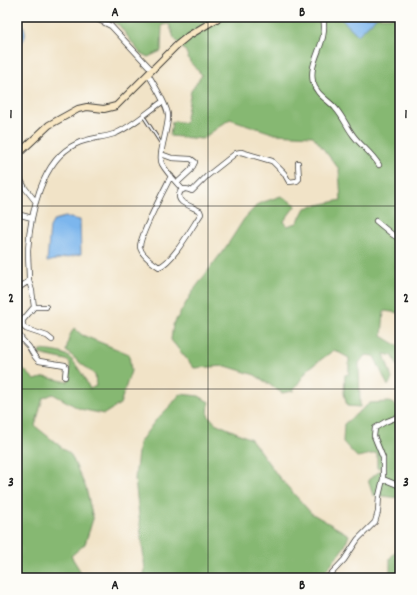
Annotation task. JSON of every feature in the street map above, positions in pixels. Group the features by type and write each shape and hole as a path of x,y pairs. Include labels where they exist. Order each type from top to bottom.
{"street":[{"path":"93,17 111,26 150,72 168,114 161,162 183,190"},
{"path":"17,155 49,126 78,108 88,107 104,109 116,106 188,36 220,17"},
{"path":"323,17 324,36 314,62 312,74 313,83 317,92 336,108 352,134 374,157 379,165"},
{"path":"65,377 65,365 39,361 36,359 28,346 18,336 24,327 23,320 34,307 29,281 28,252 32,218 43,181 50,169 65,151 82,142 114,134 162,102"},
{"path":"183,190 186,189 192,191 207,176 236,153 241,152 272,161 284,173 289,182 297,181 299,179 298,163"},
{"path":"161,154 172,158 194,160 191,170 177,183"},
{"path":"17,173 25,188 36,202"},
{"path":"171,176 148,223 140,247 142,252 159,267 163,266 173,255 201,214 200,211 181,201 179,195 183,190"},
{"path":"17,214 32,218"},
{"path":"376,221 393,236 400,239"},
{"path":"17,289 29,281"},
{"path":"34,307 46,307"},
{"path":"24,327 47,336 52,340"},
{"path":"17,345 23,342"},
{"path":"326,578 344,560 358,539 374,522 378,512 379,496 383,479 383,458 374,436 375,428 400,416"},
{"path":"383,479 400,486"}],"lane":[{"path":"143,116 163,146"}],"green space":[{"path":"101,17 400,17 400,313 384,311 382,336 400,347 400,372 393,356 384,354 392,379 388,386 374,356 365,355 359,363 360,407 347,406 344,393 345,375 349,374 349,358 334,350 308,369 293,391 282,393 255,375 226,366 194,368 171,340 173,325 193,291 228,244 244,219 258,204 281,196 296,205 284,221 287,226 297,223 305,208 341,200 339,169 313,136 275,134 230,119 202,139 170,136 172,122 175,121 185,123 191,91 202,75 190,62 186,52 174,38 169,24 162,25 161,51 148,57 140,53 119,25"},
{"path":"74,328 82,335 129,354 131,371 120,404 104,414 80,409 53,394 43,398 35,426 71,455 86,488 93,519 85,544 71,556 79,569 82,578 17,578 17,373 19,365 35,380 45,377 68,382 70,377 70,363 66,360 39,354 40,350 56,352 66,355 73,361 80,370 90,389 96,386 95,375 66,351 69,337"},
{"path":"180,394 199,396 209,402 208,415 215,423 251,439 278,476 311,513 349,535 345,546 320,578 143,578 145,570 135,479 139,443 155,421"},
{"path":"389,402 400,407 400,498 373,495 368,480 384,468 377,468 377,453 357,457 343,442 344,424 370,403"},
{"path":"400,547 400,578 394,578 390,573 390,558"}],"water":[{"path":"17,17 20,17 25,36 24,40 17,46"},
{"path":"339,17 377,17 358,35"},
{"path":"65,217 80,220 81,254 47,262 50,227 54,220"}]}
